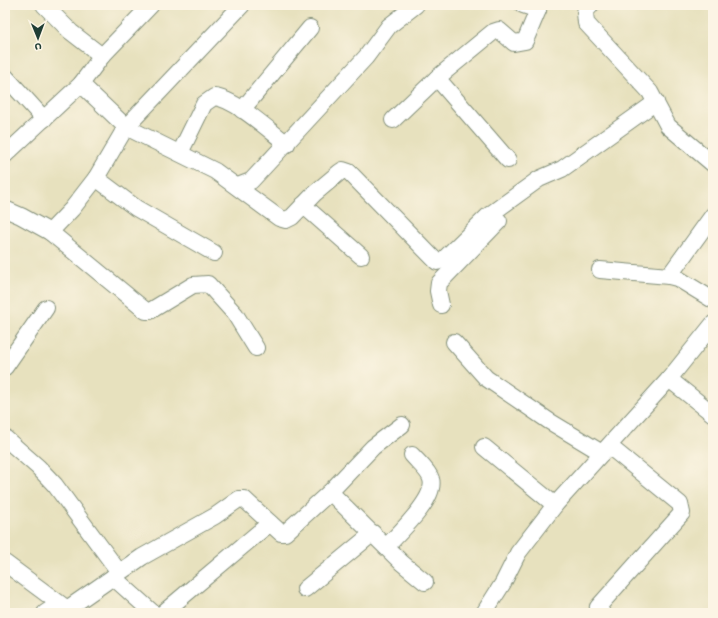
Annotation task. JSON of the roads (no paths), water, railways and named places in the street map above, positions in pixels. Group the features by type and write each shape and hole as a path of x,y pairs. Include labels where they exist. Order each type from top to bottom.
{"street":[{"path":"44,5 71,32 102,56"},
{"path":"5,155 81,84 102,56 151,5"},
{"path":"50,232 72,209 96,178 126,127 242,5"},
{"path":"238,186 251,181 266,163 287,144 366,57 389,26 416,5"},
{"path":"591,5 585,12 586,23 642,83 656,102 668,126 713,164"},
{"path":"393,120 437,78 493,32 499,30 514,43 525,40 533,7"},
{"path":"242,110 310,28"},
{"path":"437,78 508,160"},
{"path":"8,84 44,119"},
{"path":"81,84 126,127 215,171 238,186 279,218 286,220 292,217 303,205 340,172 343,170 349,172 437,262 443,260 488,216 539,179 562,169 656,102"},
{"path":"180,153 204,104 209,98 214,96 223,98 242,110 287,144"},
{"path":"96,178 136,208 214,253"},
{"path":"303,205 361,256"},
{"path":"441,305 438,291 439,283 501,219 503,213 501,207"},
{"path":"5,209 50,232 146,311 193,285 208,284 235,314 256,348"},
{"path":"669,276 713,215"},
{"path":"600,270 677,278 713,300"},
{"path":"5,366 46,308"},
{"path":"484,613 503,583 518,553 554,505 669,379 713,324"},
{"path":"454,342 486,378 549,421 605,449 680,504 682,513 598,606 602,613"},
{"path":"669,379 713,414"},
{"path":"5,564 64,608 68,608 142,557 215,516 242,498 281,533 286,533 330,492 373,447 402,425"},
{"path":"5,438 38,467 55,485 116,575 154,613"},
{"path":"484,447 554,505"},
{"path":"386,547 425,503 432,489 431,478 412,455"},
{"path":"330,492 402,563 425,582"},
{"path":"163,613 270,523"},
{"path":"305,589 373,533"},
{"path":"45,613 59,604"}]}
